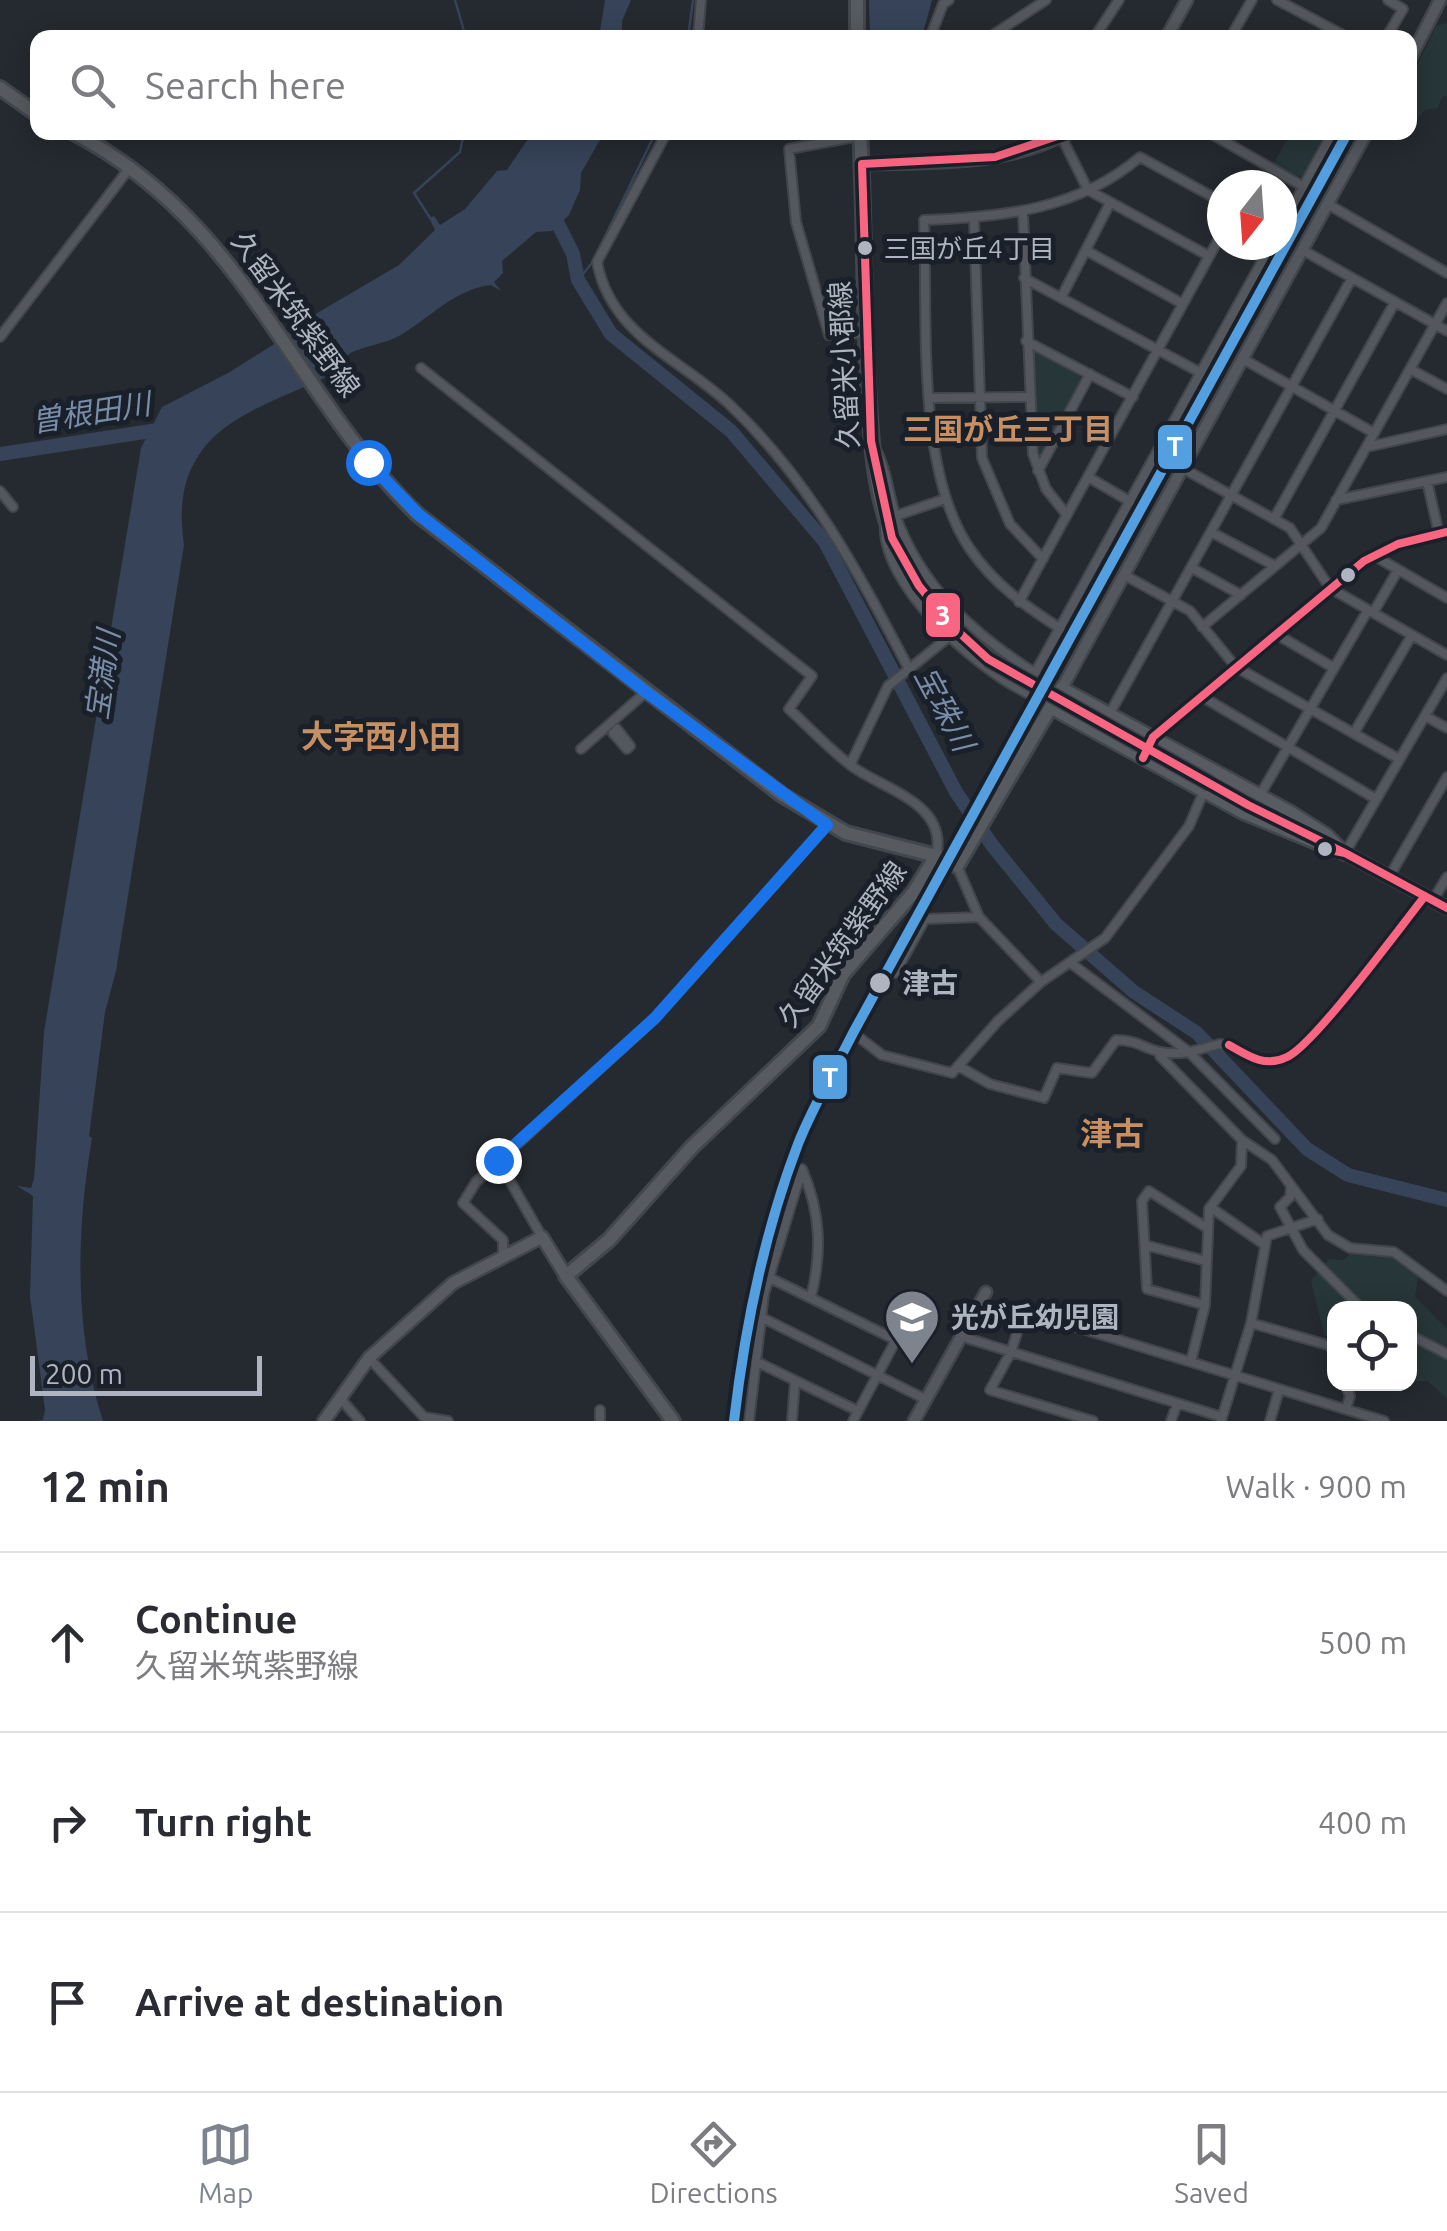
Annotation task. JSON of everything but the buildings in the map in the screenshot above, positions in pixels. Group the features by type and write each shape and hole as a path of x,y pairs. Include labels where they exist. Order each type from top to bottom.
{"main road":[{"path":"857,0 857,30"},
{"path":"0,88 30,109"},
{"name":"久留米筑紫野線","path":"86,140 131,166 215,244 273,321 368,462 418,514 646,692 827,825 936,856 914,892 843,974 819,1026 692,1147 609,1240 566,1276"},
{"name":"久留米小郡線","path":"860,140 872,442 892,538 919,586 951,626 988,659 1208,788 1345,853"},
{"path":"936,856 957,866 973,845 1062,688 1260,795 1327,835 1345,853 1447,908"},
{"path":"1051,708 1208,788"},
{"path":"324,1421 369,1358 453,1283 542,1236 566,1276 673,1421"}],"street":[{"path":"699,30 701,0"},
{"path":"934,30 948,0"},
{"path":"1000,30 1046,0"},
{"path":"1099,30 1118,0"},
{"path":"1170,30 1187,0"},
{"path":"1235,30 1252,0"},
{"path":"1277,0 1335,30"},
{"path":"1385,0 1404,6 1390,30"},
{"path":"1417,45 1440,0"},
{"path":"663,140 597,262 615,309 631,330 728,403 799,480 864,580 907,671"},
{"path":"832,140 789,149 796,222 830,336 865,333"},
{"path":"862,164 984,160 1020,154 1050,140"},
{"path":"1066,140 1088,190 1207,255"},
{"path":"1222,140 1304,186"},
{"path":"1297,199 1329,140"},
{"path":"1062,688 1306,252 1363,140"},
{"path":"1061,628 1018,602 968,548 945,499 934,449 924,220 1022,213 1088,190 1140,157 1207,194"},
{"path":"0,337 131,166"},
{"path":"1061,298 1110,204"},
{"path":"1330,206 1447,273"},
{"path":"1022,213 1028,398 1038,470 1053,500 1067,515"},
{"path":"974,218 982,458 999,505 1042,559"},
{"path":"1087,251 1183,304"},
{"path":"1306,252 1447,331"},
{"path":"1018,602 1207,260"},
{"path":"890,515 936,589 976,632 1035,673 1264,260"},
{"path":"1024,278 1201,374"},
{"path":"1110,713 1352,278"},
{"path":"1274,519 1395,302"},
{"path":"1202,626 1320,528 1447,303"},
{"path":"1026,341 1133,397"},
{"path":"1245,360 1374,433"},
{"path":"421,368 812,676 790,708 850,764 920,806 935,829 936,856"},
{"path":"1410,369 1447,389"},
{"path":"1038,470 1090,374"},
{"path":"931,398 1028,398"},
{"path":"1366,447 1447,429"},
{"path":"1184,469 1290,528 1330,588 1447,655"},
{"path":"1336,500 1447,476"},
{"path":"1088,477 1131,502"},
{"path":"1143,758 1153,737 1372,555 1443,533 1427,481"},
{"path":"0,491 13,507"},
{"path":"890,515 945,499"},
{"path":"890,515 884,539 912,592 975,660 1027,694"},
{"path":"1210,532 1275,566"},
{"path":"1372,555 1447,598"},
{"path":"1192,568 1241,594"},
{"path":"1260,795 1334,668 1398,570"},
{"path":"1126,576 1173,601 1202,626 1236,667 1400,758"},
{"path":"1276,634 1334,668"},
{"path":"1354,733 1412,635"},
{"path":"850,764 891,683 950,636"},
{"path":"1345,853 1447,678"},
{"path":"581,749 612,728 646,692"},
{"path":"1201,696 1376,799"},
{"path":"1425,716 1447,728"},
{"path":"1389,877 1447,777"},
{"path":"860,1038 882,1055 952,1074 998,1021 1041,982 1094,948 1189,826 1208,788"},
{"path":"503,1258 503,1240 463,1203 498,1160 655,1018 827,825"},
{"path":"957,866 980,917 1041,982"},
{"path":"1160,1056 1220,1044 1258,1062 1288,1057 1447,877"},
{"path":"895,972 924,919 980,917"},
{"path":"1076,961 1192,1051 1276,1139"},
{"path":"958,1066 990,1084 1044,1098 1057,1068 1092,1073 1116,1040 1126,1040 1160,1056 1242,1140 1272,1160 1328,1235 1343,1245 1394,1252 1447,1291"},
{"path":"1191,1362 1205,1304 1210,1206 1241,1166 1242,1140"},
{"path":"498,1160 542,1236"},
{"path":"749,1421 768,1277 802,1170 816,1200 820,1259 812,1298"},
{"path":"1291,1187 1290,1197 1280,1207 1302,1250 1353,1301"},
{"path":"1205,1304 1147,1289 1142,1201 1149,1191 1207,1228"},
{"path":"1210,1206 1265,1245"},
{"path":"960,1336 1221,1419 1252,1323 1267,1236 1318,1219"},
{"path":"1145,1246 1206,1261"},
{"path":"768,1277 896,1340 852,1421"},
{"path":"914,1421 986,1292"},
{"path":"1094,1421 990,1390 1010,1352 1024,1311 1384,1421"},
{"path":"763,1318 926,1399"},
{"path":"1252,1323 1327,1345"},
{"path":"1417,1339 1447,1354"},
{"path":"369,1358 424,1417 448,1421"},
{"path":"757,1362 858,1411"},
{"path":"792,1421 795,1381"},
{"path":"1270,1421 1279,1390"},
{"path":"1346,1409 1348,1391"},
{"path":"340,1398 360,1421"},
{"path":"1172,1421 1177,1404"},
{"path":"600,1410 600,1421"}],"shaded area":[{"path":"1447,23 1447,96 1442,97 1438,108 1425,110 1417,118 1417,65 1436,26"},
{"path":"1286,140 1323,140 1305,179 1297,176 1297,170 1273,165"},
{"path":"1034,348 1084,379 1041,459 1036,458 1030,350"},
{"path":"1352,1251 1395,1257 1418,1276 1415,1297 1447,1329 1447,1398 1427,1381 1417,1381 1417,1301 1327,1301 1327,1336 1324,1335 1311,1281 1329,1259 1344,1260"}],"water":[{"path":"605,0 631,0 622,30 600,30"},
{"path":"869,0 932,0 924,30 870,30"},
{"path":"527,140 600,140 581,173 580,190 569,215 552,231 536,232 502,261 503,273 494,282 501,291 491,285 465,292 397,337 352,353 326,377 233,422 207,444 187,480 182,505 184,545 116,971 105,1012 89,1136 92,1138 83,1209 81,1281 87,1352 103,1421 37,1421 43,1420 45,1410 30,1296 33,1196 17,1186 31,1188 34,1179 44,1032 141,448 162,407 228,373 281,340 290,329 399,265 435,230 429,218 434,216 440,225 465,209 497,171 507,170"}],"waterway":[{"path":"455,0 464,30"},
{"path":"689,30 693,0"},
{"path":"430,218 414,193 460,152 462,140"},
{"path":"578,280 592,263 652,140"},
{"name":"宝珠川","path":"550,208 573,254 578,280 611,334 731,431 825,542 956,792 992,845 1056,924 1134,992 1197,1033 1307,1149 1348,1175 1447,1200"},
{"name":"曽根田川","path":"0,454 164,429"}],"transit line":[{"name":"3","path":"862,164 995,157 1045,140"},
{"name":"T","path":"734,1421 750,1315 766,1246 810,1116 1344,140"},
{"name":"3","path":"862,164 871,441 892,538 919,586 951,625 988,659 1248,805 1345,853"},
{"name":"3","path":"1143,758 1153,737 1364,561 1398,544 1447,532"},
{"name":"3","path":"1325,849 1345,853 1447,908"},
{"name":"3","path":"1229,1045 1257,1059 1271,1061 1300,1048 1336,1009 1425,896"}],"place":[{"name":"三国が丘4丁目","path":"865,248"},
{"name":"津古","path":"880,983"},
{"name":"光が丘幼児園","path":"912,1366"}],"district":[{"name":"三国が丘三丁目","path":"1008,430"},
{"name":"大字西小田","path":"381,737"},
{"name":"津古","path":"1112,1134"}],"route":[{"path":"368,462 418,514 646,692 827,825 655,1018 498,1160"}],"water label":[{"name":"宝満川","path":"103,675"}]}
